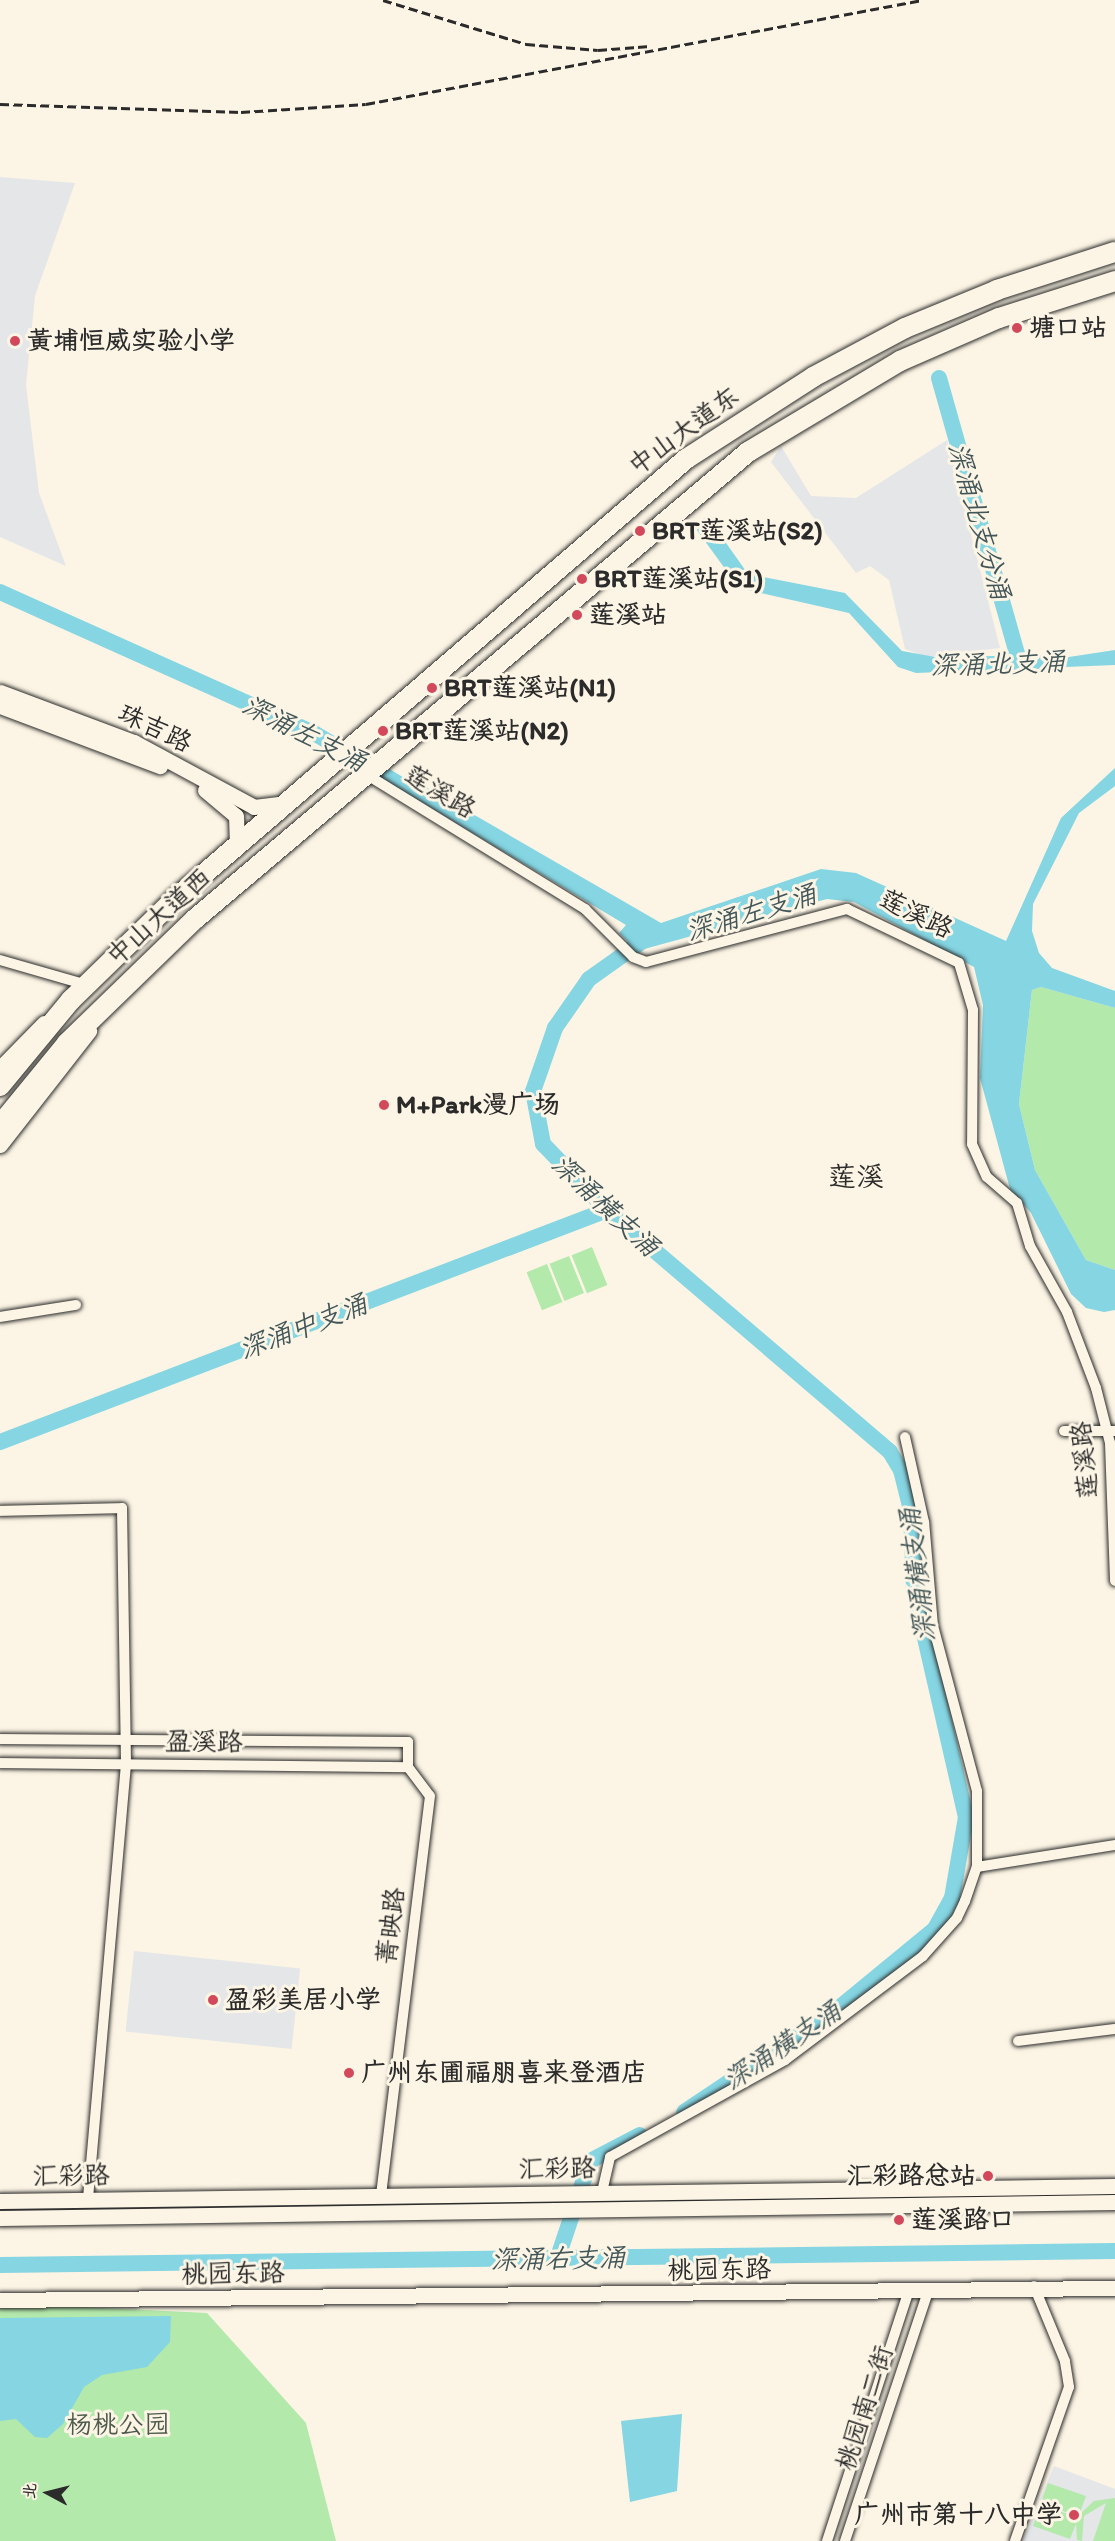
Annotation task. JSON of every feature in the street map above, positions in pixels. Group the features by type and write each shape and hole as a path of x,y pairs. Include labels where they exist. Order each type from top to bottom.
{"highway":[{"name":"中山大道东","path":"285,803 614,516 719,436 904,328 997,290 1115,252"},
{"path":"372,773 735,462 785,426 956,336 1115,281"},
{"name":"中山大道西","path":"0,1125 66,1043 121,989 217,900 372,773"},
{"name":"中山大道西","path":"0,1086 71,1000 285,803"}],"street":[{"name":"珠吉路","path":"0,692 134,742 254,807 285,803"},
{"name":"珠吉路","path":"0,706 188,780 236,816 237,846"},
{"name":"莲溪路","path":"372,773 585,909 633,957 662,959 847,909 954,958 969,982 973,1010 972,1144 987,1178 1017,1203 1030,1246 1067,1312 1111,1431 1115,1578"},
{"path":"0,960 87,985"},
{"path":"0,1145 121,989"},
{"path":"0,1068 71,1000"},
{"path":"0,1317 76,1305"},
{"path":"1064,1431 1111,1431"},
{"path":"598,2193 610,2157 785,2060 923,1956 957,1918 977,1867 977,1791 940,1665 924,1522 905,1437"},
{"path":"0,1511 122,1508 126,1764 88,2200"},
{"name":"盈溪路","path":"0,1739 408,1742 408,1767 0,1763"},
{"name":"菁映路","path":"381,2194 430,1796 408,1767"},
{"path":"977,1867 1115,1845"},
{"path":"1018,2041 1115,2029"},
{"name":"汇彩路","path":"2,2201 381,2194 1115,2186"},
{"path":"514,2193 515,2210"},
{"path":"542,2210 547,2193"},
{"path":"2,2201 2,2217"},
{"name":"汇彩路","path":"2,2217 1115,2202"},
{"path":"1015,2541 1069,2387 1065,2361 1034,2286"},
{"name":"桃园东路","path":"0,2300 909,2290 1034,2286 1115,2288"},
{"name":"桃园南二街","path":"845,2541 929,2289"},
{"name":"桃园南二街","path":"827,2541 909,2290"}],"shaded area":[{"name":"黄埔恒威实验小学","path":"0,177 75,183 35,296 26,385 39,493 66,566 0,537"},
{"path":"947,440 1000,648 927,657 905,649 889,580 870,566 856,573 771,462 781,446 811,496 856,498"},
{"name":"盈彩美居小学","path":"134,1951 300,1968 292,2049 126,2032"},
{"name":"广州市第十八中学","path":"1054,2466 1115,2489 1115,2541 1023,2541"}],"green space":[{"path":"1041,987 1115,1008 1115,1270 1086,1260 1035,1170 1019,1104 1032,990"},
{"path":"592,1247 607,1285 587,1293 572,1255"},
{"path":"569,1256 584,1293 565,1301 550,1264"},
{"path":"547,1264 562,1302 542,1310 527,1272"},
{"name":"杨桃公园","path":"0,2303 207,2313 306,2423 336,2541 0,2541"},
{"path":"1048,2483 1086,2496 1079,2515 1094,2501 1115,2498 1115,2541 1093,2541 1106,2503 1084,2516 1082,2541 1077,2540 1076,2524 1070,2539 1033,2526 1040,2506 1079,2517 1041,2503"}],"water":[{"path":"707,516 748,574 845,593 902,651 997,668 1115,650 1115,665 916,673 898,667 849,613 739,588 694,526"},
{"path":"1115,768 1115,786 1079,813 1033,904 1032,931 1039,953 1052,968 1115,991 1115,1008 1041,987 1032,990 1019,1104 1035,1170 1086,1260 1115,1270 1115,1310 1104,1312 1086,1308 1071,1294 1031,1213 1010,1189 980,1078 983,1005 974,967 854,902 827,899 637,951 619,933 626,925 396,787 407,776 661,923 821,869 856,873 1006,941 1061,818"},
{"path":"171,2316 170,2342 147,2367 102,2375 84,2387 63,2424 47,2438 35,2437 16,2419 0,2421 0,2318"},
{"path":"682,2414 677,2491 630,2502 621,2421"}],"waterway":[{"name":"深涌北支分涌","path":"939,378 1020,664"},
{"name":"深涌左支涌","path":"0,592 314,733 417,795"},
{"name":"深涌北支涌","path":"951,665 1042,663"},
{"name":"深涌横支涌","path":"651,935 589,979 555,1028 533,1091 543,1144 607,1210 890,1452 901,1470 911,1510 914,1590 966,1817 952,1898 935,1929 834,2012 684,2112"},
{"name":"深涌中支涌","path":"0,1442 607,1210"},
{"name":"深涌横支涌","path":"558,2257 590,2161 640,2135"},
{"name":"深涌横支涌","path":"0,2265 1115,2251"}],"railway":[{"path":"383,0 526,44 598,50 650,46"},
{"path":"0,104 241,112 366,104 922,0"}],"place":[{"name":"塘口站","path":"1017,328"},
{"name":"黄埔恒威实验小学","path":"15,341"},
{"name":"BRT莲溪站(S2)","path":"640,531"},
{"name":"BRT莲溪站(S1)","path":"582,579"},
{"name":"莲溪站","path":"577,615"},
{"name":"BRT莲溪站(N1)","path":"432,688"},
{"name":"BRT莲溪站(N2)","path":"383,731"},
{"name":"M+Park漫广场","path":"384,1105"},
{"name":"盈彩美居小学","path":"213,2000"},
{"name":"广州东圃福朋喜来登酒店","path":"349,2073"},
{"name":"汇彩路总站","path":"988,2176"},
{"name":"莲溪路口","path":"899,2220"},
{"name":"广州市第十八中学","path":"1074,2515"}],"district":[{"name":"莲溪","path":"856,1176"}],"water label":[{"name":"深涌右支涌","path":"558,2258"}]}
